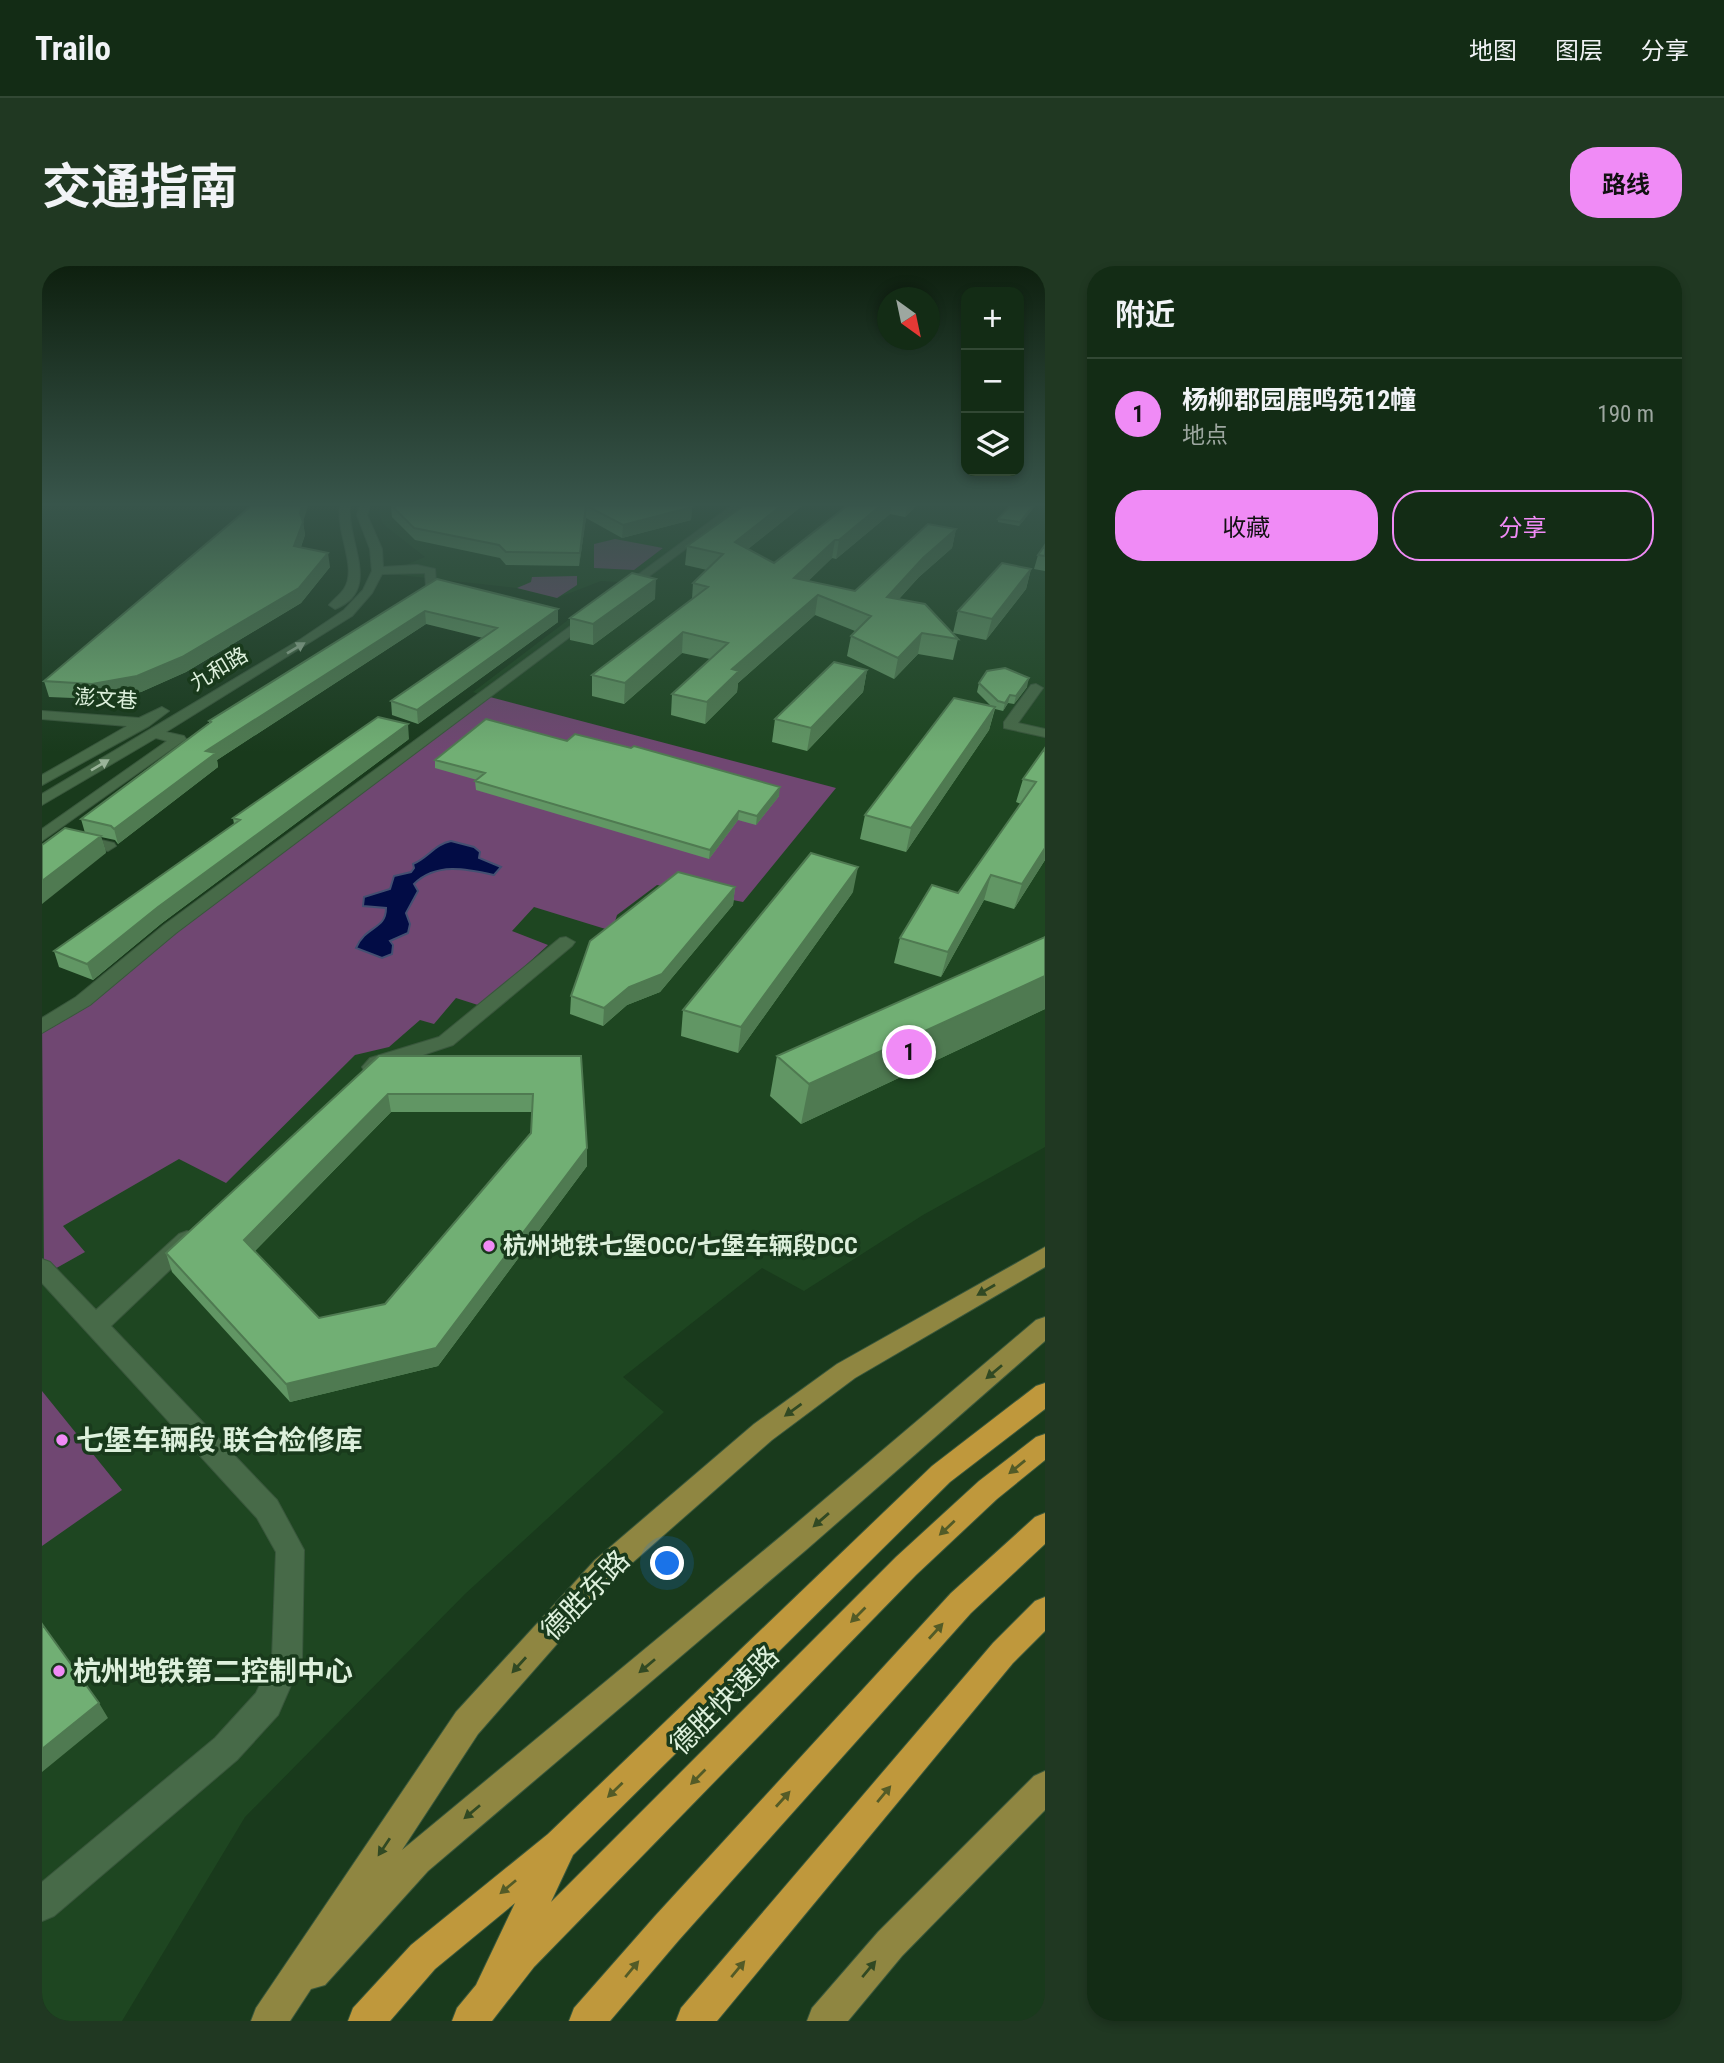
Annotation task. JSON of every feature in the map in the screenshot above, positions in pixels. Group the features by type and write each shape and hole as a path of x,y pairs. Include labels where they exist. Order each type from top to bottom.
{"highway":[{"path":"366,2021 423,1957 561,1843 941,1474 1045,1394"},
{"name":"德胜快速路","path":"479,2011 522,1955 906,1566 988,1490 1045,1445"},
{"path":"587,2021 667,1928 961,1603 1045,1526"},
{"path":"694,2021 1003,1654 1045,1611"},
{"path":"479,2011 561,1843"}],"main road":[{"name":"德胜东路","path":"270,2021 467,1723 605,1569 763,1432 846,1371 1045,1256"},
{"path":"270,2021 416,1859 775,1559 1045,1327"},
{"path":"825,2021 890,1944 1045,1787"}],"street":[{"name":"九和路","path":"42,800 147,728 307,627 341,601 352,588"},
{"name":"九和路","path":"167,724 305,642 348,613 370,588"},
{"path":"446,588 468,593"},
{"path":"42,1027 83,1001 181,921 627,588"},
{"path":"1036,688 1006,719 1009,725 1045,733"},
{"name":"澎文巷","path":"42,715 147,728 167,724"},
{"name":"九和路","path":"42,780 147,728"},
{"path":"44,833 179,738 147,728"},
{"path":"44,833 108,846"},
{"path":"357,1082 377,1063 446,1041 565,942"},
{"path":"97,1324 207,1222"},
{"path":"42,1268 267,1508 290,1550 287,1660 267,1704 226,1749 42,1904"}],"shaded area":[{"path":"516,588 583,588 557,598"},
{"path":"517,588 573,588 557,598"},
{"path":"610,588 1045,588 1045,1147 923,1215 804,1291 762,1268 623,1377 664,1412 465,1594 245,1817 122,2021 42,2021 42,1018 144,957 489,698 473,692"},
{"path":"490,697 836,788 743,902 657,885 617,915 612,931 534,907 512,931 548,945 481,1006 456,998 434,1024 420,1020 389,1047 355,1055 226,1183 179,1159 63,1226 85,1252 44,1275 42,1018 144,957"},
{"path":"451,841 474,847 480,852 479,858 501,867 494,875 452,869 432,872 423,877 414,884 418,891 406,913 410,924 408,933 390,941 393,945 392,954 382,958 356,948 385,915 386,908 363,906 364,897 390,889 394,876 411,872 413,864 440,845"},
{"name":"七堡车辆段 联合检修库","path":"42,1391 122,1490 42,1546"}],"building":[{"path":"154,588 299,588 182,657 137,676 92,684 44,681"},
{"path":"423,588 473,588 558,609 417,710 391,701 497,628 425,611 206,751 216,753 114,829 81,819 211,722 209,721"},
{"path":"611,588 644,588 593,624 570,618"},
{"path":"707,588 840,588 855,591 858,588 895,588 887,597 925,604 958,639 922,633 898,658 851,636 871,616 818,595 732,669 739,671 707,702 672,694 728,643 683,632 625,683 592,675"},
{"path":"979,588 1016,588 992,619 958,611"},
{"path":"834,662 867,670 811,728 775,719"},
{"path":"1005,668 1029,678 1016,696 1010,695 1005,703 998,701 979,683 987,671"},
{"path":"954,698 995,707 911,828 865,815"},
{"path":"378,717 408,724 158,907 87,964 54,951 240,820 233,818"},
{"path":"486,719 567,741 575,734 631,748 634,746 780,787 757,816 739,811 710,850 475,781 485,773 435,760"},
{"path":"1045,748 1045,848 1022,884 991,875 948,952 900,938 932,885 958,893 1036,782 1023,779"},
{"path":"65,828 101,836 42,881 42,845"},
{"path":"811,853 858,867 741,1027 683,1010"},
{"path":"678,872 735,887 662,974 629,987 604,1008 571,996 590,941"},
{"path":"1045,937 1045,976 809,1084 777,1056"},
{"name":"杭州地铁七堡OCC/七堡车辆段DCC","path":"379,1056 581,1056 587,1148 436,1348 286,1384 166,1253","holes":["388,1094 533,1094 531,1133 385,1304 319,1318 244,1240"]},
{"name":"杭州地铁第二控制中心","path":"42,1624 99,1703 42,1749"}],"place":[{"name":"杨柳郡园鹿鸣苑12幢","path":"909,1052"},
{"name":"杭州地铁七堡OCC/七堡车辆段DCC","path":"489,1246"},
{"name":"七堡车辆段 联合检修库","path":"62,1440"},
{"name":"杭州地铁第二控制中心","path":"59,1671"}]}
